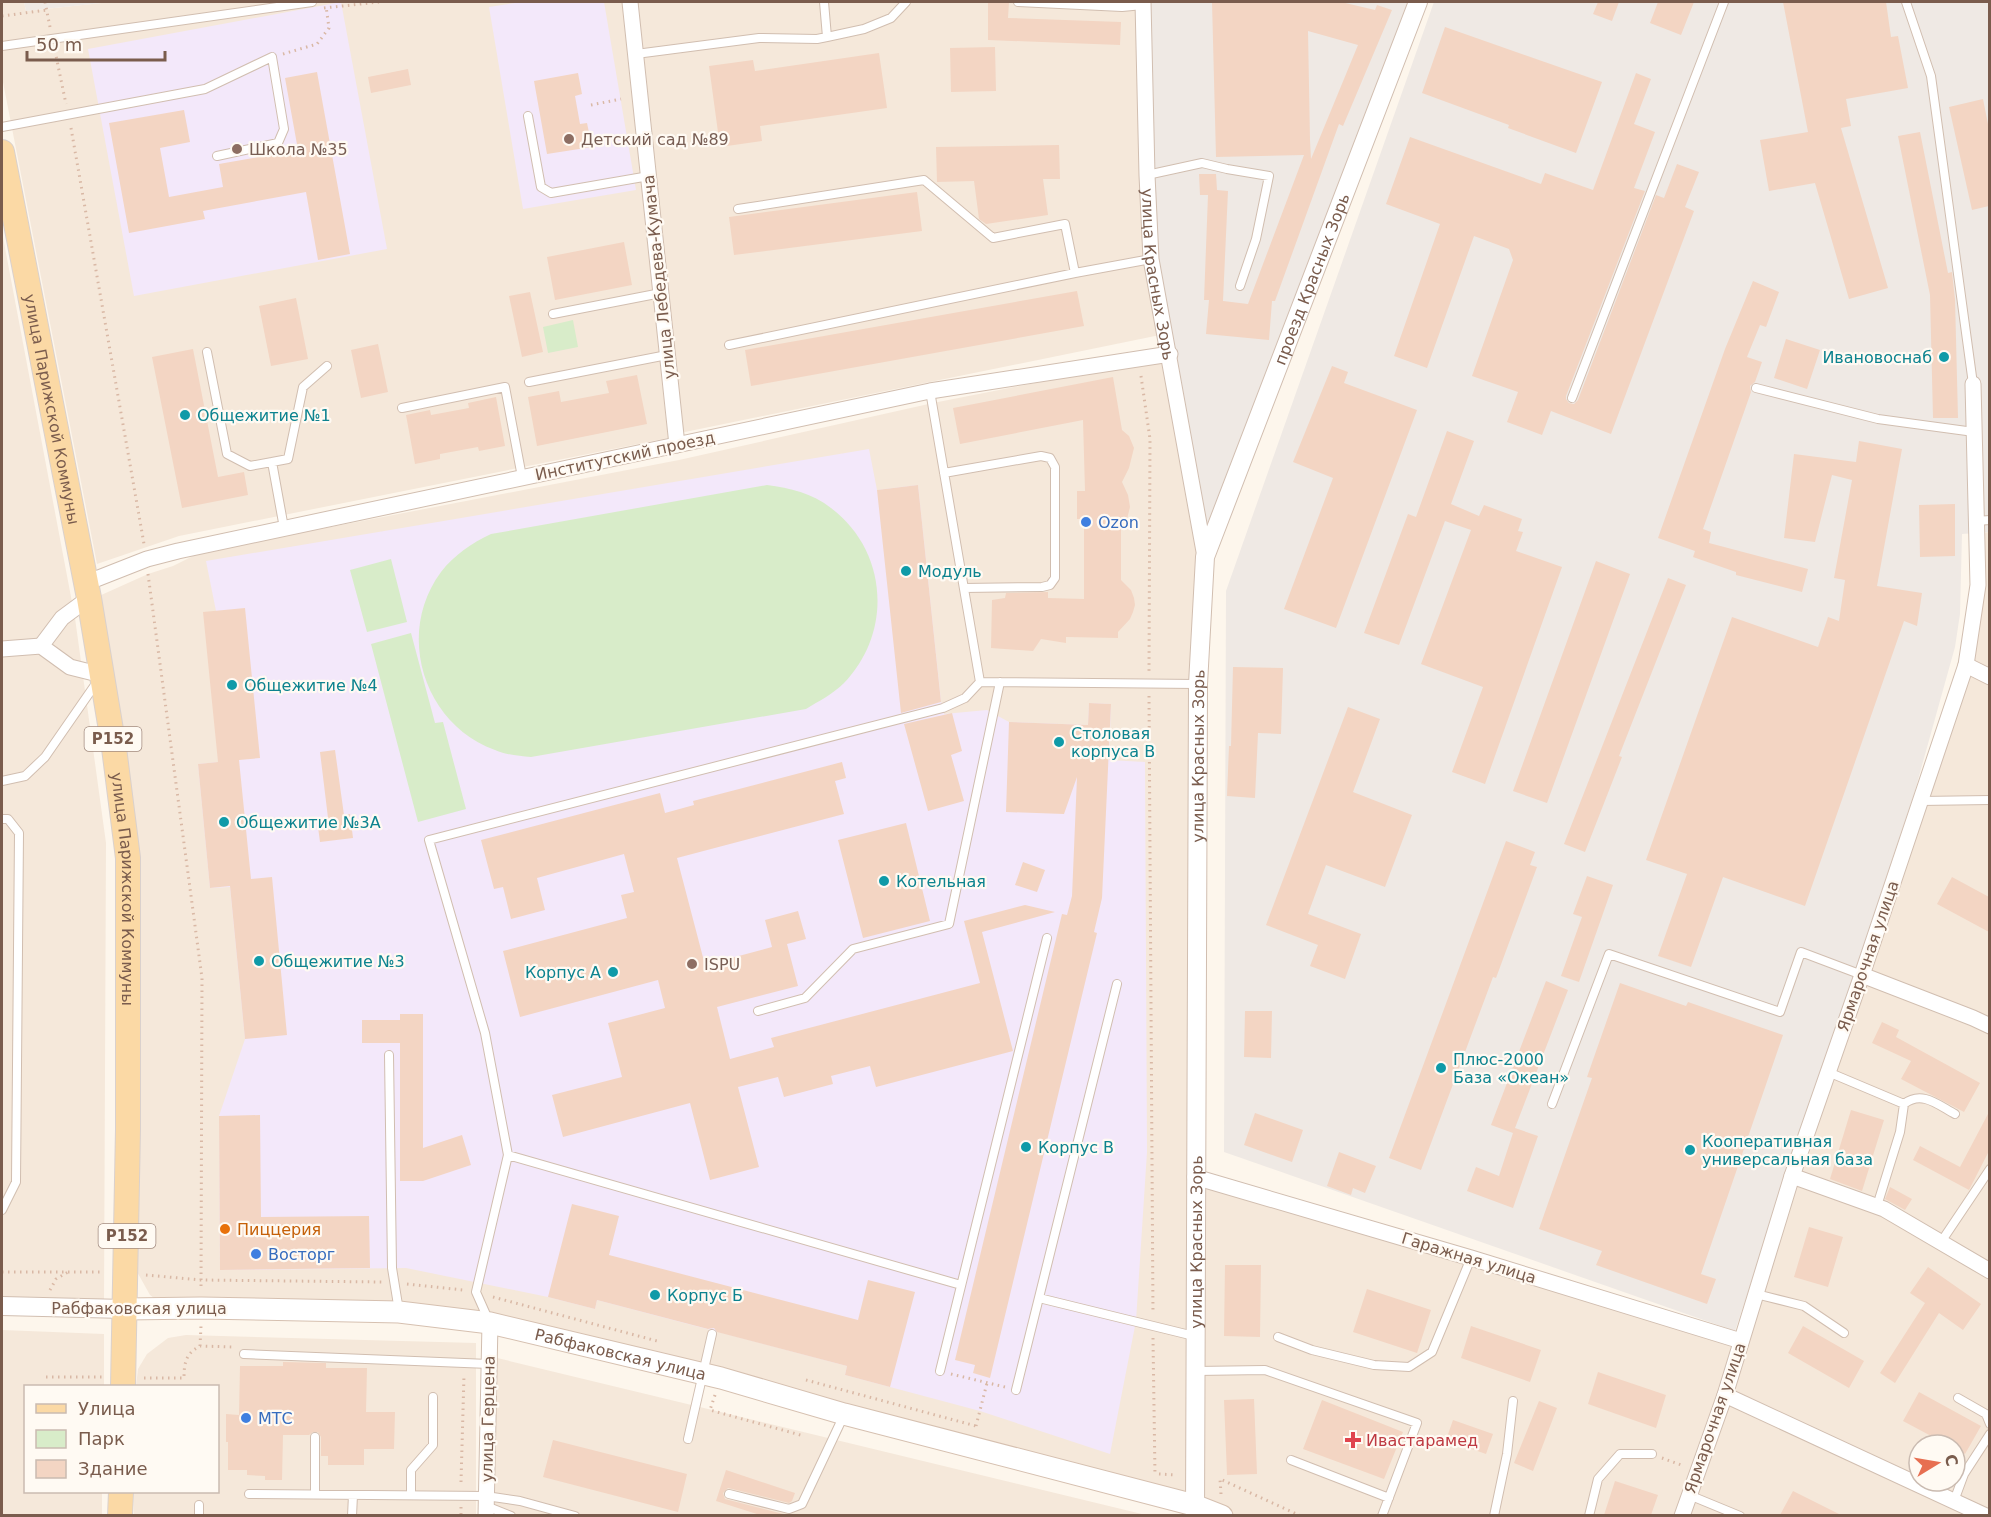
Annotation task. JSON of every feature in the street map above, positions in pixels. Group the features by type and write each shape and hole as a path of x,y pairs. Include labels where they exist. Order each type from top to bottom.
{"main road":[{"name":"улица Парижской Коммуны","path":"2,152 15,237 88,590 120,788 128,858 128,1129 123,1385"},
{"name":"Рабфаковская улица","path":"125,1309 201,1308 399,1312 490,1323 712,1376 1194,1510 1222,1515"},
{"path":"120,1515 121,1493"}],"street":[{"name":"улица Лебедева-Кумача","path":"630,2 677,445"},
{"name":"проезд Красных Зорь","path":"1205,557 1418,2"},
{"name":"улица Красных Зорь","path":"1143,3 1146,175 1151,260 1170,354 1205,557 1198,684 1194,1510"},
{"name":"Институтский проезд","path":"41,646 62,618 88,590 147,560 178,550 930,391 1170,354"},
{"name":"Ярмарочная улица","path":"1682,1515 1725,1395 1792,1176 1966,664 1978,585 1983,520 1974,432 1973,384"},
{"path":"2,649 41,646 70,667 102,675"},
{"path":"1966,664 1989,677"},
{"path":"1862,975 1989,1026"},
{"path":"1792,1176 1877,1206 1989,1271"},
{"name":"Гаражная улица","path":"1195,1177 1742,1341"},
{"name":"Рабфаковская улица","path":"2,1306 125,1309"},
{"name":"улица Герцена","path":"486,1506 490,1323"},
{"path":"1725,1395 1986,1515"}],"lane":[{"path":"2,46 312,2"},
{"path":"824,2 827,37"},
{"path":"636,54 759,38 827,37 864,29 891,18 906,2"},
{"path":"1018,2 1122,7 1143,3"},
{"path":"1572,398 1724,2"},
{"path":"1906,2 1931,76 1973,384"},
{"path":"2,127 205,89 272,57 284,129 278,143 217,156"},
{"path":"528,116 542,187 552,193 649,176"},
{"path":"1146,175 1202,163 1227,170 1269,176 1256,239 1240,286"},
{"path":"738,209 924,180 993,238 1065,224 1075,273"},
{"path":"729,345 1075,273 1151,260"},
{"path":"553,314 661,293"},
{"path":"207,352 227,454 250,465 288,459 303,387 327,366"},
{"path":"529,382 668,355"},
{"path":"402,408 505,387 522,477"},
{"path":"1756,388 1878,418 1974,432"},
{"path":"930,391 980,682"},
{"path":"944,473 1041,456 1050,458 1056,466 1055,578 1053,582 1042,587 964,588"},
{"path":"272,462 284,528"},
{"path":"2,781 24,776 45,757 102,675"},
{"path":"490,1323 476,1292 508,1155 485,1033 429,840 943,708 965,698 980,682 1198,684"},
{"path":"758,1011 805,998 852,949 949,924 1000,682"},
{"path":"1920,801 1989,800"},
{"path":"2,819 8,819 19,832 16,1182 2,1210"},
{"path":"940,1371 1047,938"},
{"path":"1552,1104 1609,954 1780,1012 1801,952 1862,975"},
{"path":"1016,1390 1117,984"},
{"path":"389,1055 392,1268 399,1312"},
{"path":"1828,1072 1904,1104"},
{"path":"1877,1206 1900,1132 1904,1104 1912,1098 1923,1098 1955,1114"},
{"path":"508,1155 961,1285"},
{"path":"1941,1242 1989,1169"},
{"path":"1977,1188 1989,1184"},
{"path":"1278,1337 1312,1350 1374,1365 1409,1367 1432,1352 1471,1258"},
{"path":"1756,1294 1804,1306 1844,1333"},
{"path":"1039,1298 1194,1336"},
{"path":"688,1439 712,1376 712,1334"},
{"path":"244,1354 489,1364"},
{"path":"1194,1371 1265,1370 1417,1423 1382,1515"},
{"path":"411,1495 411,1470 433,1445 433,1397"},
{"path":"1958,1398 1986,1413 1989,1424"},
{"path":"1494,1515 1507,1454 1513,1401"},
{"path":"729,1494 789,1509 802,1504 844,1414"},
{"path":"1954,1500 1964,1474 1989,1434"},
{"path":"315,1437 315,1494"},
{"path":"1589,1515 1598,1479 1620,1455 1652,1454"},
{"path":"1291,1460 1389,1498"},
{"path":"249,1494 461,1496 512,1515"},
{"path":"352,1515 353,1495"},
{"path":"1689,1495 1740,1515"},
{"path":"486,1506 519,1501 575,1515"},
{"path":"199,1515 200,1505"}],"path":[{"path":"45,2 69,115 147,560 202,978 201,1280"},
{"path":"272,57 317,44 329,28 326,2"},
{"path":"2,16 47,10"},
{"path":"591,105 621,99"},
{"path":"1139,359 1150,439 1149,684 1155,1474"},
{"path":"2,1272 72,1271 56,1279 49,1296"},
{"path":"184,1378 186,1361 196,1348 200,1346 235,1347"},
{"path":"461,1515 465,1363"},
{"path":"940,1371 1016,1390"},
{"path":"712,1376 710,1410 804,1436"},
{"path":"976,1426 987,1383"},
{"path":"1652,1454 1698,1471"},
{"path":"1222,1515 1220,1479 1301,1515"}],"shaded area":[{"path":"2,2 24,2 26,11 111,2 623,2 668,438 179,536 97,564 2,77"},
{"path":"24,2 111,2 26,11"},
{"name":"Школа №35","path":"341,2 387,249 134,296 88,49"},
{"name":"Детский сад №89","path":"522,2 604,2 636,190 523,209 489,7"},
{"path":"633,2 1141,2 1160,335 680,433"},
{"path":"1144,2 1416,2 1205,551 1152,259"},
{"path":"1434,2 1989,2 1989,532 1962,534 1960,614 1955,647 1914,794 1735,1331 1224,1152 1226,591"},
{"path":"2,232 75,618 106,843 104,1304 2,1300"},
{"name":"ISPU","path":"1167,357 1203,558 1192,1509 490,1325 162,1304 150,1295 136,1270 137,857 99,596 201,552 679,460 933,403"},
{"name":"ISPU","path":"869,449 877,490 918,485 944,714 987,710 1009,722 1088,725 1089,703 1111,704 1109,760 1145,762 1147,1152 1136,1321 1110,1454 980,1411 845,1375 847,1366 597,1300 595,1309 406,1268 220,1270 219,1116 245,1039 230,887 210,888 198,764 218,762 216,611 206,561"},
{"path":"1989,532 1989,674 1968,663 1978,534"},
{"path":"1967,667 1989,679 1989,1024 1864,975"},
{"path":"1863,977 1989,1028 1989,1269 1884,1206 1794,1175"},
{"path":"1201,1179 1739,1343 1681,1515 1212,1516 1196,1510"},
{"path":"1794,1179 1883,1210 1989,1274 1989,1514 1944,1493 1967,1493 1967,1433 1907,1433 1907,1476 1727,1393"},
{"path":"2,1330 104,1334 104,1385 24,1385 24,1493 102,1493 102,1515 2,1515"},
{"path":"186,1335 476,1343 476,1515 134,1516 134,1493 219,1493 219,1385 136,1385 138,1369 147,1354 168,1338"},
{"path":"493,1357 1146,1515 493,1516"},
{"path":"1726,1397 1907,1481 1907,1493 1933,1493 1982,1516 1684,1516"}],"green space":[{"path":"573,320 578,347 548,353 543,327"},
{"path":"767,485 801,492 831,508 850,526 864,546 873,569 877,593 876,617 871,640 860,663 844,683 826,697 806,709 531,757 500,752 470,737 450,720 435,699 424,674 419,649 420,622 427,596 441,572 470,545 491,534"},
{"path":"391,559 407,622 367,632 350,570"},
{"path":"411,633 435,723 443,722 466,809 418,822 371,644"}],"building":[{"path":"988,2 1009,2 1008,18 1121,22 1120,45 988,40"},
{"path":"1212,2 1341,2 1375,10 1377,5 1392,10 1343,126 1339,124 1275,301 1272,301 1269,340 1206,334 1209,300 1204,300 1208,195 1200,195 1199,174 1216,174 1217,190 1228,191 1223,301 1248,304 1304,155 1216,157","holes":["1308,31 1358,45 1311,159"]},
{"path":"1598,2 1619,2 1612,21 1593,14"},
{"path":"1658,2 1694,2 1681,35 1650,23"},
{"path":"1783,2 1886,2 1891,37 1898,36 1908,88 1846,99 1851,126 1841,128 1888,288 1849,299 1815,183 1769,191 1760,140 1808,132"},
{"path":"1445,27 1602,82 1576,153 1422,93"},
{"path":"995,47 996,91 951,92 950,48"},
{"path":"879,53 887,108 760,126 762,141 720,147 709,66 753,60 755,71"},
{"path":"408,69 411,85 371,93 368,77"},
{"path":"317,72 350,254 318,260 306,192 203,211 205,219 129,233 109,123 184,110 190,142 160,148 169,197 223,187 219,164 298,150 285,78"},
{"path":"578,73 582,94 575,96 580,124 587,123 592,147 547,154 534,81"},
{"path":"1636,73 1651,79 1634,124 1655,132 1634,188 1645,191 1566,396 1569,403 1574,404 1578,400 1656,195 1664,198 1677,164 1699,172 1685,207 1694,211 1611,434 1551,411 1542,435 1507,422 1518,392 1472,376 1513,260 1509,249 1474,236 1427,368 1394,356 1440,224 1386,204 1410,137 1541,184 1545,173 1593,190"},
{"path":"1983,99 1989,129 1989,206 1972,210 1949,107"},
{"path":"1920,132 1948,273 1952,272 1955,299 1958,418 1933,418 1930,295 1898,136"},
{"path":"1059,145 1060,179 1043,179 1048,215 986,224 979,219 974,181 937,182 936,147"},
{"path":"917,192 922,231 734,255 729,217"},
{"path":"624,242 632,285 555,300 547,257"},
{"path":"1753,281 1779,292 1766,327 1760,325 1747,357 1762,362 1755,382 1750,386 1751,392 1703,529 1711,532 1709,543 1808,569 1802,592 1736,575 1736,572 1693,557 1695,551 1658,538 1725,349"},
{"path":"1077,291 1084,326 751,386 745,350"},
{"path":"530,292 543,352 522,357 509,296"},
{"path":"296,298 308,359 271,366 259,306"},
{"path":"1786,339 1820,350 1807,389 1774,378"},
{"path":"378,344 388,392 361,398 351,350"},
{"name":"Общежитие №1","path":"193,349 218,477 244,472 248,495 182,508 152,357"},
{"path":"1332,366 1348,372 1344,383 1417,410 1336,628 1284,609 1333,478 1293,462"},
{"path":"637,375 647,424 537,446 528,397 559,391 561,402 609,393 606,381"},
{"path":"1113,377 1122,430 1129,436 1134,448 1129,468 1122,482 1130,507 1127,519 1121,527 1121,580 1131,590 1134,598 1135,605 1130,619 1118,632 1118,638 1066,637 1066,643 1041,639 1033,651 991,648 992,600 1005,598 1006,593 1048,592 1048,598 1084,599 1084,519 1077,519 1077,491 1085,491 1083,420 960,444 953,408"},
{"path":"496,397 505,446 479,451 478,447 440,454 440,459 415,464 406,415 430,410 431,415 469,408 468,403"},
{"path":"1447,431 1474,441 1451,504 1479,516 1484,505 1522,519 1518,531 1523,532 1516,551 1562,567 1485,784 1452,772 1483,687 1421,664 1471,530 1445,521 1399,645 1364,633 1408,514 1416,517"},
{"path":"1859,441 1902,449 1877,586 1922,593 1917,626 1904,621 1805,906 1723,877 1691,967 1658,956 1687,874 1646,860 1732,617 1818,647 1828,617 1839,621 1845,580 1834,578 1852,480 1832,475 1815,542 1784,538 1794,454 1856,462"},
{"name":"Модуль","path":"918,485 941,702 901,713 877,490"},
{"path":"1955,504 1955,556 1920,557 1919,505"},
{"path":"1596,561 1630,574 1547,803 1513,791"},
{"path":"1668,578 1686,585 1619,756 1622,757 1585,852 1564,844"},
{"path":"245,608 260,758 239,760 251,879 272,877 287,1035 245,1039 230,886 210,888 198,764 218,762 203,612"},
{"path":"1233,667 1283,668 1281,734 1258,733 1255,798 1227,796"},
{"name":"Корпус В","path":"1089,703 1111,704 1102,898 1094,932 1097,933 990,1378 973,1373 975,1365 955,1360 1062,914 1067,915 1072,896 1077,777 1064,814 1006,812 1009,722 1088,725"},
{"path":"1348,707 1380,719 1353,792 1412,815 1385,887 1326,865 1308,914 1361,934 1345,979 1310,966 1318,945 1266,925"},
{"path":"952,713 962,751 951,755 964,801 928,811 904,724"},
{"path":"335,750 344,815 350,814 353,838 320,842 318,827 329,826 320,752"},
{"name":"Корпус А","path":"842,762 846,778 835,781 844,814 677,858 705,965 772,947 765,920 798,911 806,939 787,944 798,986 717,1007 730,1059 774,1047 771,1038 980,983 964,921 1025,905 1055,912 982,932 1013,1051 876,1087 870,1066 831,1076 833,1084 784,1097 778,1077 738,1087 759,1167 710,1180 690,1103 563,1137 552,1095 622,1077 608,1023 665,1008 658,980 520,1017 503,951 627,918 621,895 634,892 624,854 537,878 545,910 511,919 503,887 494,889 481,840 660,793 665,813 694,805 693,801"},
{"name":"Котельная","path":"906,823 930,921 863,938 838,840"},
{"name":"Плюс-2000 База «Океан»","path":"1506,841 1535,852 1530,865 1537,867 1421,1170 1389,1158"},
{"path":"1023,862 1045,870 1037,892 1015,885"},
{"path":"1587,876 1613,885 1579,982 1561,976 1582,917 1573,914"},
{"path":"1952,877 1989,897 1989,932 1937,904"},
{"path":"1546,981 1568,990 1515,1128 1538,1136 1513,1208 1467,1191 1476,1167 1499,1176 1513,1133 1491,1125"},
{"name":"Кооперативная универсальная база","path":"1620,983 1686,1006 1688,1002 1783,1035 1701,1274 1716,1279 1707,1304 1596,1265 1602,1251 1539,1229 1592,1078 1587,1077"},
{"path":"1245,1011 1272,1011 1271,1058 1244,1057"},
{"path":"400,1014 423,1014 423,1148 462,1135 471,1165 423,1181 400,1181 400,1043 362,1043 362,1020 400,1020"},
{"path":"1882,1022 1899,1030 1896,1037 1980,1083 1964,1112 1901,1079 1911,1061 1872,1043"},
{"path":"1851,1110 1884,1120 1862,1191 1830,1179"},
{"path":"1989,1112 1989,1151 1969,1190 1913,1160 1920,1146 1960,1167"},
{"path":"1255,1113 1303,1130 1292,1162 1244,1145"},
{"path":"260,1115 261,1217 369,1216 370,1268 220,1270 219,1116"},
{"path":"1339,1152 1376,1166 1365,1193 1353,1188 1351,1195 1327,1186"},
{"path":"1890,1187 1912,1199 1905,1210 1885,1199"},
{"name":"Корпус Б","path":"572,1204 619,1216 609,1255 858,1320 868,1280 915,1292 890,1387 845,1375 847,1366 717,1332 714,1328 708,1329 597,1300 595,1309 548,1297"},
{"path":"1809,1227 1843,1237 1828,1287 1794,1277"},
{"path":"1225,1265 1261,1265 1260,1337 1224,1336"},
{"path":"1928,1267 1981,1304 1963,1330 1939,1313 1895,1383 1880,1373 1925,1303 1910,1293"},
{"path":"1367,1289 1431,1310 1417,1353 1353,1332"},
{"path":"1471,1326 1541,1350 1530,1382 1461,1358"},
{"path":"1803,1326 1864,1361 1849,1388 1788,1353"},
{"path":"283,1362 326,1363 326,1368 367,1368 366,1412 395,1412 394,1449 364,1449 364,1465 328,1465 328,1456 321,1456 321,1437 318,1432 309,1435 283,1435 282,1480 265,1480 265,1476 247,1475 247,1470 228,1470 226,1414 239,1415 240,1366 283,1366"},
{"path":"1598,1372 1666,1395 1656,1428 1588,1404"},
{"path":"1919,1392 1981,1426 1967,1450 1967,1433 1926,1433 1903,1421"},
{"path":"1254,1399 1257,1474 1227,1475 1224,1400"},
{"name":"Ивастарамед","path":"1322,1400 1403,1432 1384,1479 1303,1449"},
{"path":"1539,1401 1557,1408 1533,1471 1514,1463"},
{"path":"1453,1420 1493,1434 1486,1454 1446,1440"},
{"path":"553,1440 687,1474 678,1512 543,1477"},
{"path":"726,1470 795,1493 789,1503 728,1488 723,1493 725,1499 787,1515 760,1515 716,1501"},
{"path":"1615,1481 1658,1495 1651,1515 1604,1515"},
{"path":"1793,1491 1841,1515 1780,1515"}],"place":[{"name":"Детский сад №89","path":"569,139"},
{"name":"Школа №35","path":"237,149"},
{"name":"Ивановоснаб","path":"1944,357"},
{"name":"Общежитие №1","path":"185,415"},
{"name":"Ozon","path":"1086,522"},
{"name":"Модуль","path":"906,571"},
{"name":"Общежитие №4","path":"232,685"},
{"name":"Столовая корпуса В","path":"1059,742"},
{"name":"Общежитие №3А","path":"224,822"},
{"name":"Котельная","path":"884,881"},
{"name":"Общежитие №3","path":"259,961"},
{"name":"ISPU","path":"692,964"},
{"name":"Корпус А","path":"613,972"},
{"name":"Плюс-2000 База «Океан»","path":"1441,1068"},
{"name":"Корпус В","path":"1026,1147"},
{"name":"Кооперативная универсальная база","path":"1690,1150"},
{"name":"Пиццерия","path":"225,1229"},
{"name":"Восторг","path":"256,1254"},
{"name":"Корпус Б","path":"655,1295"},
{"name":"МТС","path":"246,1418"},
{"name":"Ивастарамед","path":"1353,1440"}]}
